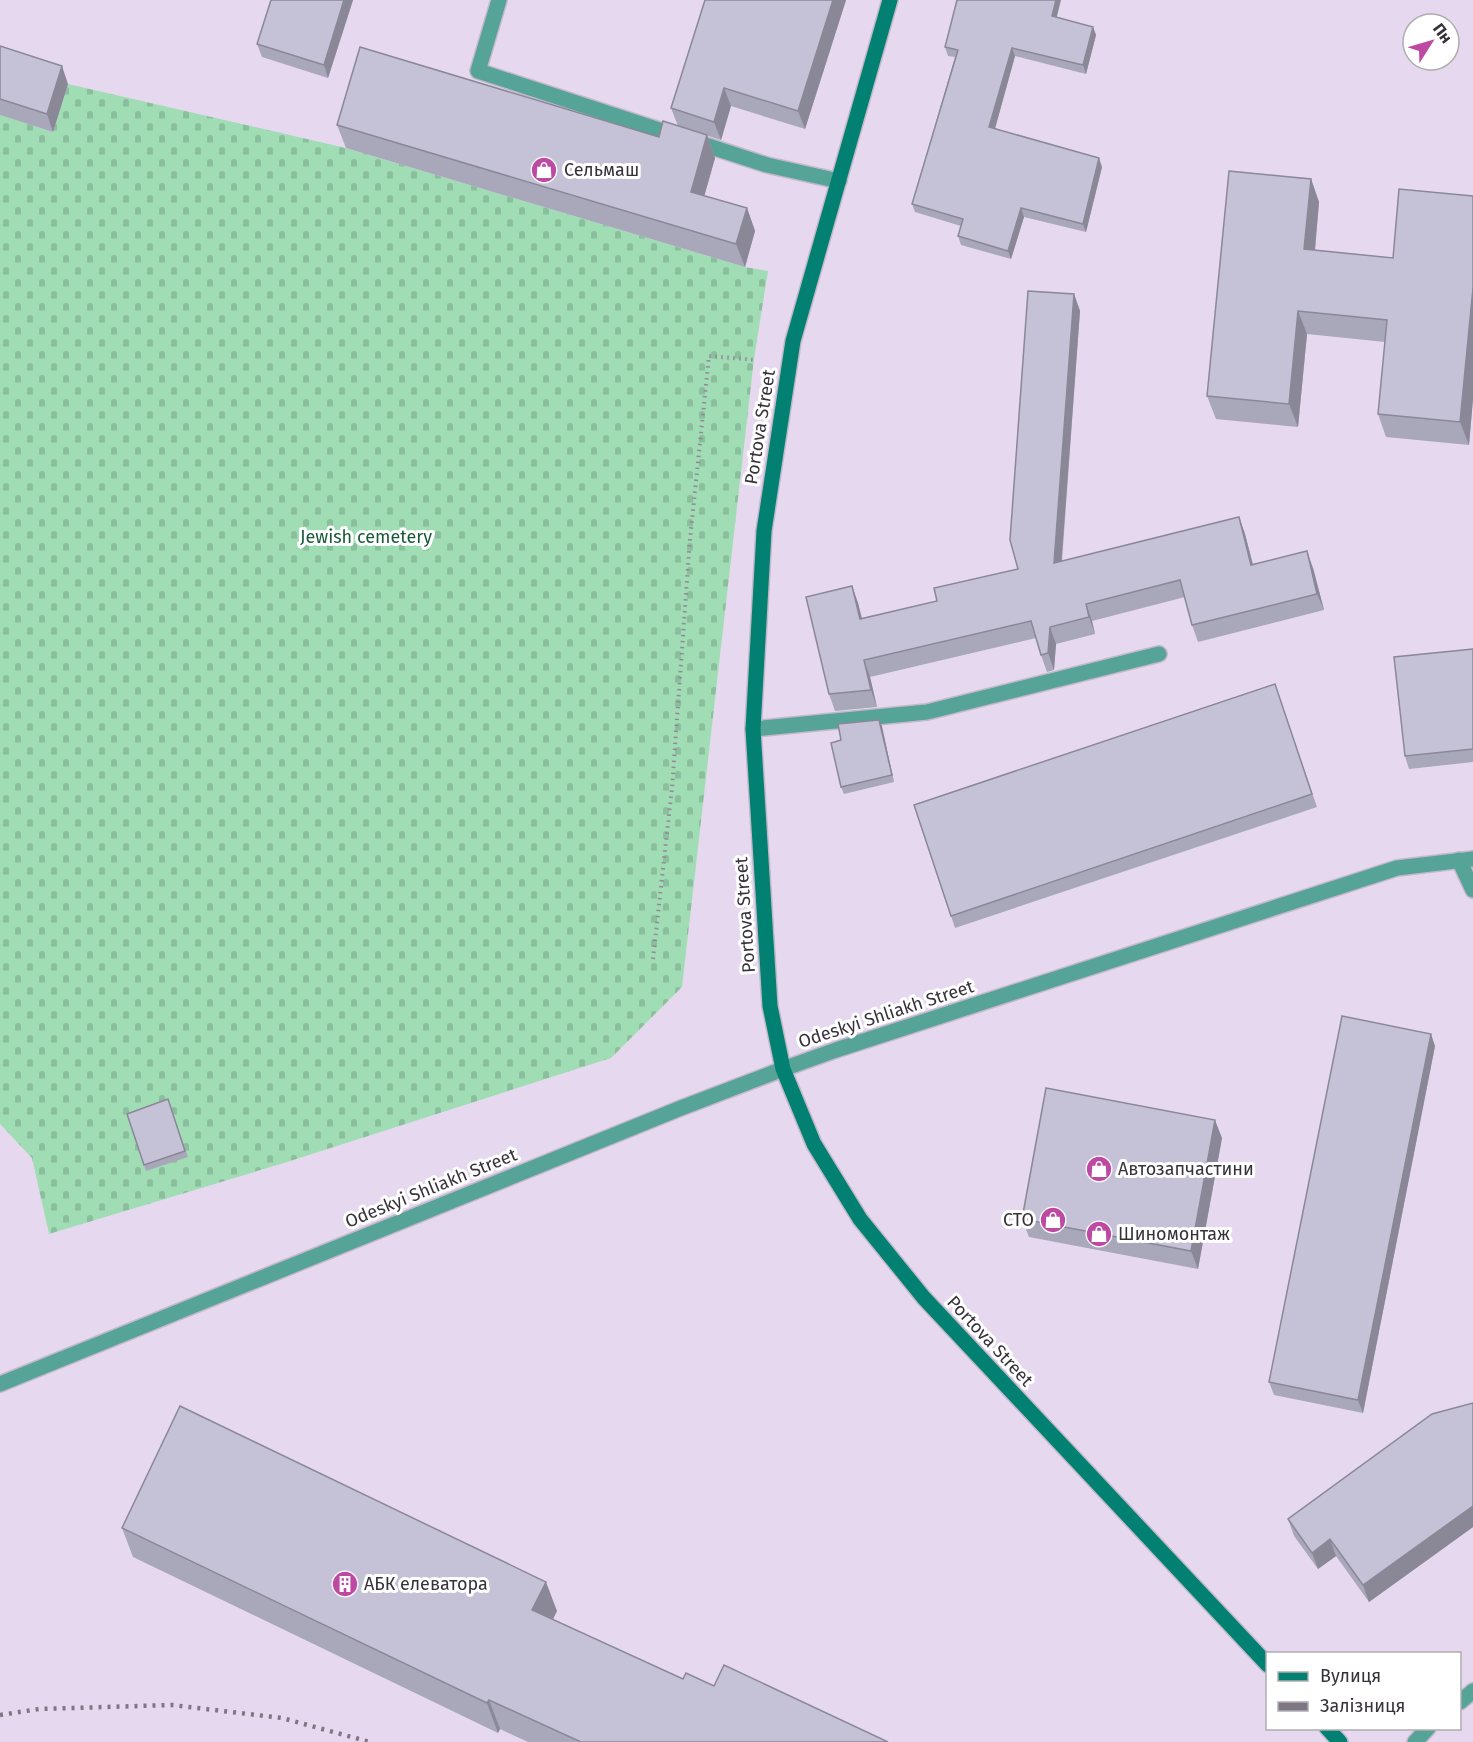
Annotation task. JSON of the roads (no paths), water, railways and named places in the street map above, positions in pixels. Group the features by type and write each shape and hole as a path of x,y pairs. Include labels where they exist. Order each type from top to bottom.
{"main road":[{"name":"Portova Street","path":"890,0 793,341 764,531 753,729 770,1006 783,1070 814,1144 860,1219 924,1299 1266,1663"},
{"path":"1329,1730 1340,1742"}],"street":[{"path":"499,0 478,71 767,165 839,181"},
{"path":"753,729 927,712 1159,654"},
{"path":"1466,860 1473,890"},
{"name":"Odeskyi Shliakh Street","path":"0,1384 681,1108 836,1050 1397,868 1466,860"},
{"path":"1461,1701 1473,1691"},
{"path":"1415,1742 1426,1730"}],"railway":[{"path":"0,1715 39,1709 172,1705 282,1718 370,1742"}],"place":[{"name":"Сельмаш","path":"544,170"},
{"name":"Автозапчастини","path":"1099,1169"},
{"name":"СТО","path":"1053,1220"},
{"name":"Шиномонтаж","path":"1099,1234"},
{"name":"АБК елеватора","path":"345,1584"}],"park label":[{"name":"Jewish cemetery","path":"366,537"}]}
